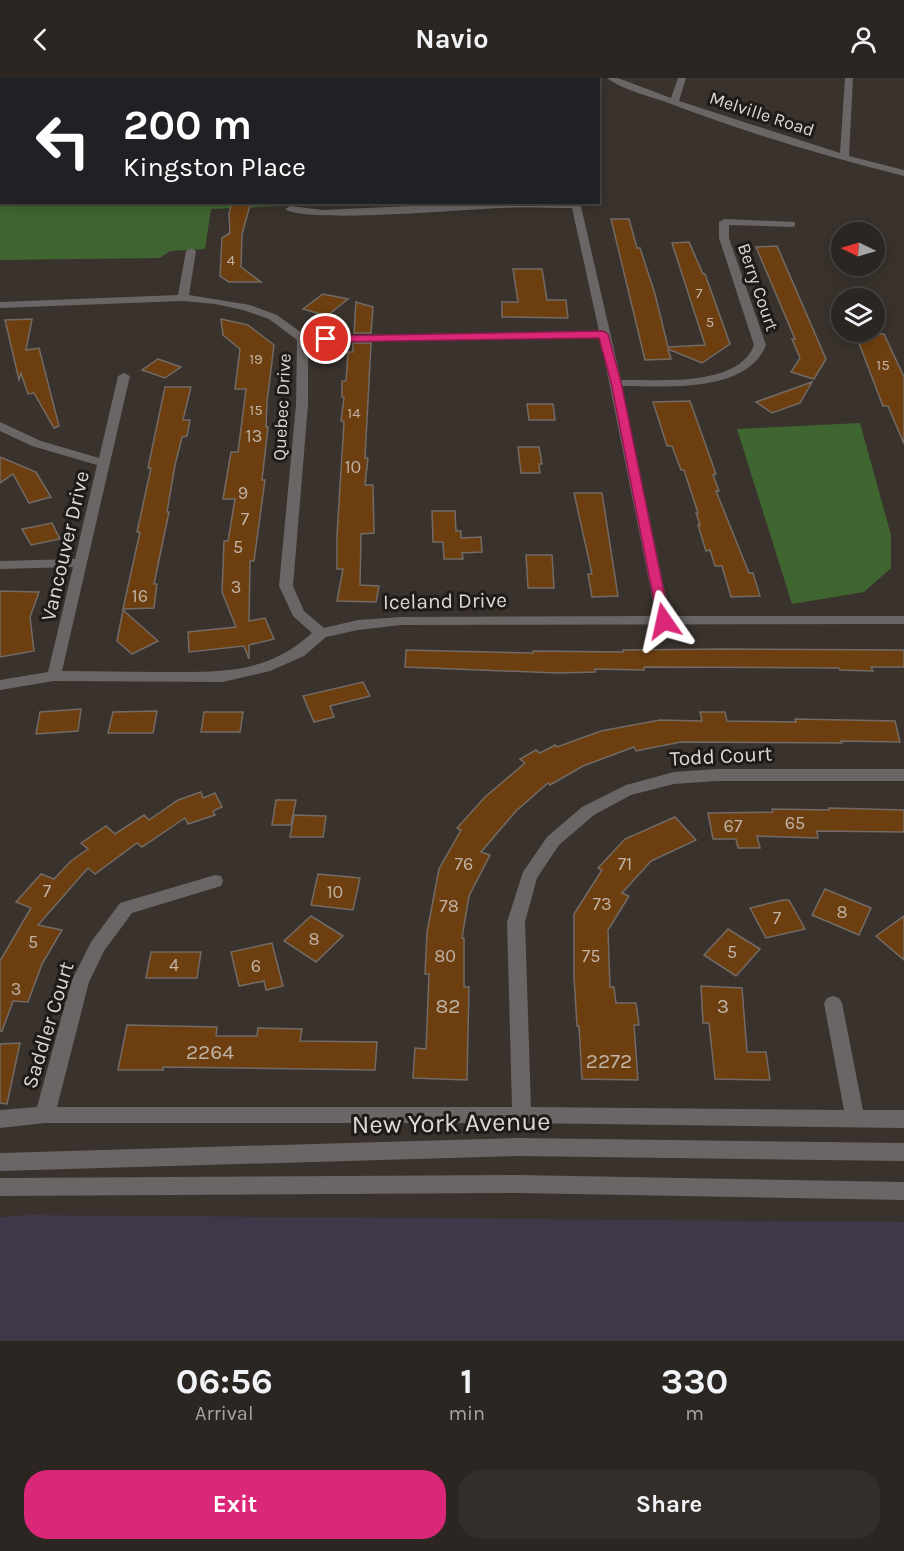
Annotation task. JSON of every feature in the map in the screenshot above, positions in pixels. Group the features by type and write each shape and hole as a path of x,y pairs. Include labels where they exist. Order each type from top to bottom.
{"street":[{"name":"Melville Road","path":"611,78 674,102 844,158 904,173"},
{"path":"674,102 681,78"},
{"path":"844,158 849,78"},
{"path":"290,209 323,213 575,204 603,334 616,382 664,621"},
{"name":"Berry Court","path":"616,382 715,378 738,370 754,359 760,345 724,238 724,222 792,224"},
{"path":"183,298 191,251"},
{"name":"Quebec Drive","path":"0,305 183,298 215,301 246,307 273,317 303,339 302,405 286,586 298,613 321,633"},
{"path":"303,339 603,334"},
{"path":"104,463 124,376"},
{"name":"Vancouver Drive","path":"0,426 11,433 38,443 104,463 54,676"},
{"path":"0,565 81,563"},
{"name":"Iceland Drive","path":"0,685 54,676 223,677 265,668 299,653 321,633 358,625 400,621 904,620"},
{"name":"Todd Court","path":"522,1115 516,922 529,877 553,841 597,806 626,791 674,778 717,775 904,776"},
{"name":"Saddler Court","path":"45,1114 80,982 103,939 126,908 215,881"},
{"path":"833,1003 855,1119"},
{"path":"0,1119 45,1114 904,1119"},
{"name":"New York Avenue","path":"0,1162 518,1147 904,1152"},
{"path":"0,1187 518,1184 904,1191"}],"shaded area":[{"path":"29,1215 904,1222 904,1341 0,1341 0,1217"}],"green space":[{"path":"0,204 283,206 211,209 205,249 170,251 160,258 0,260"},
{"path":"860,423 891,535 891,568 864,592 792,604 737,429"}],"building":[{"path":"231,204 250,204 242,234 241,267 261,282 229,282 220,276 222,238 230,233 229,213"},
{"path":"611,219 629,219 637,248 640,248 655,294 668,347 705,345 672,243 689,242 705,274 730,344 702,363 668,349 671,359 645,360"},
{"path":"777,246 826,359 814,379 791,372 800,358 792,339 795,339 756,247"},
{"path":"513,269 542,269 547,300 566,300 568,318 502,317 502,302 518,302"},
{"path":"323,294 348,299 327,316 303,309"},
{"path":"356,302 373,307 371,333 354,333"},
{"path":"32,319 26,350 39,348 59,426 54,428 34,393 28,394 21,373 19,380 5,320"},
{"path":"221,319 248,325 274,345 267,402 266,427 268,427 262,480 265,480 254,561 250,561 249,621 265,618 274,639 249,645 249,659 244,646 189,652 188,632 236,627 222,592 224,541 228,541 235,499 223,499 231,452 238,452 246,389 235,389 240,349 223,335"},
{"path":"885,336 904,377 904,444 888,406 883,406 859,342 885,342"},
{"path":"353,343 371,343 365,458 368,458 365,485 373,485 374,533 361,534 360,585 379,586 376,602 337,601 343,569 337,569 344,422 341,421 344,397 342,397 342,381 346,381 348,352 353,352"},
{"path":"158,359 181,367 165,378 142,370"},
{"path":"812,382 800,403 772,413 756,402"},
{"path":"165,387 191,387 183,420 190,420 187,436 182,437 175,465 167,512 169,512 154,584 157,584 154,608 123,609 140,532 137,532"},
{"path":"690,401 716,474 713,475 719,491 716,491 749,573 753,573 760,596 731,597 722,566 715,566 710,550 706,551 698,525 700,525 696,513 698,513 684,470 681,470 672,446 667,446 653,402"},
{"path":"527,404 553,404 555,420 529,420"},
{"path":"518,447 539,447 542,464 539,464 540,473 521,473"},
{"path":"0,457 36,472 51,497 29,503 13,474 0,483"},
{"path":"574,493 602,493 618,596 592,597 588,574 592,574"},
{"path":"432,511 455,511 456,531 461,531 461,538 481,537 482,552 462,553 463,559 444,559 443,542 433,542"},
{"path":"52,523 60,539 31,545 22,529"},
{"path":"526,555 552,555 554,588 528,588"},
{"path":"0,591 39,592 30,617 34,651 0,657"},
{"path":"123,610 158,641 132,654 117,641"},
{"path":"406,650 533,653 533,651 623,652 623,650 904,650 904,667 871,667 873,671 840,670 839,668 644,667 644,670 595,669 595,672 557,673 405,667"},
{"path":"363,682 370,696 330,706 334,717 314,722 303,696"},
{"path":"81,709 78,731 36,734 40,712"},
{"path":"157,711 153,733 108,733 113,712"},
{"path":"204,712 243,712 240,732 201,732"},
{"path":"700,712 725,712 727,721 796,722 795,719 895,721 900,742 681,742 636,751 634,747 583,766 550,785 548,783 516,811 481,852 490,855 469,896 462,938 464,938 464,987 469,987 467,1080 413,1078 415,1048 426,1049 429,974 425,974 427,932 439,869 461,830 457,828 485,797 525,763 520,759 536,750 540,753 555,745 557,747 601,731 660,720 702,721"},
{"path":"201,792 203,798 215,793 222,807 213,811 215,815 188,824 185,818 142,847 137,843 95,874 88,868 38,925 62,930 42,964 28,1002 13,1001 2,1031 0,1031 0,961 31,908 16,902 41,874 54,879 71,861 88,849 81,843 106,826 115,834 144,815 149,820 178,800"},
{"path":"276,800 296,800 291,825 272,825"},
{"path":"829,808 904,810 904,832 817,831 818,838 757,836 760,848 738,848 736,839 713,839 708,813 773,812 772,809 829,810"},
{"path":"294,815 326,816 323,837 290,837"},
{"path":"675,817 696,840 651,861 622,893 629,896 608,930 610,987 614,987 616,1003 636,1003 639,1025 634,1025 638,1080 582,1079 574,977 574,914 602,870 598,868 625,839"},
{"path":"318,874 360,878 353,910 311,905"},
{"path":"825,889 871,908 859,935 812,915"},
{"path":"789,900 805,929 766,938 750,908"},
{"path":"311,916 343,936 316,962 284,941"},
{"path":"904,916 904,960 876,936"},
{"path":"728,929 760,949 736,976 704,955"},
{"path":"272,943 283,986 266,990 264,981 239,986 231,952"},
{"path":"151,952 201,952 197,978 146,978"},
{"path":"701,986 742,988 747,1052 766,1052 770,1080 715,1079 709,1023 703,1023"},
{"path":"127,1025 217,1027 216,1036 257,1036 258,1028 302,1029 300,1041 377,1042 375,1070 163,1067 163,1070 118,1070"},
{"path":"20,1043 7,1104 0,1103 0,1044"}],"route":[{"path":"326,339 603,334 616,382 664,621"}]}
